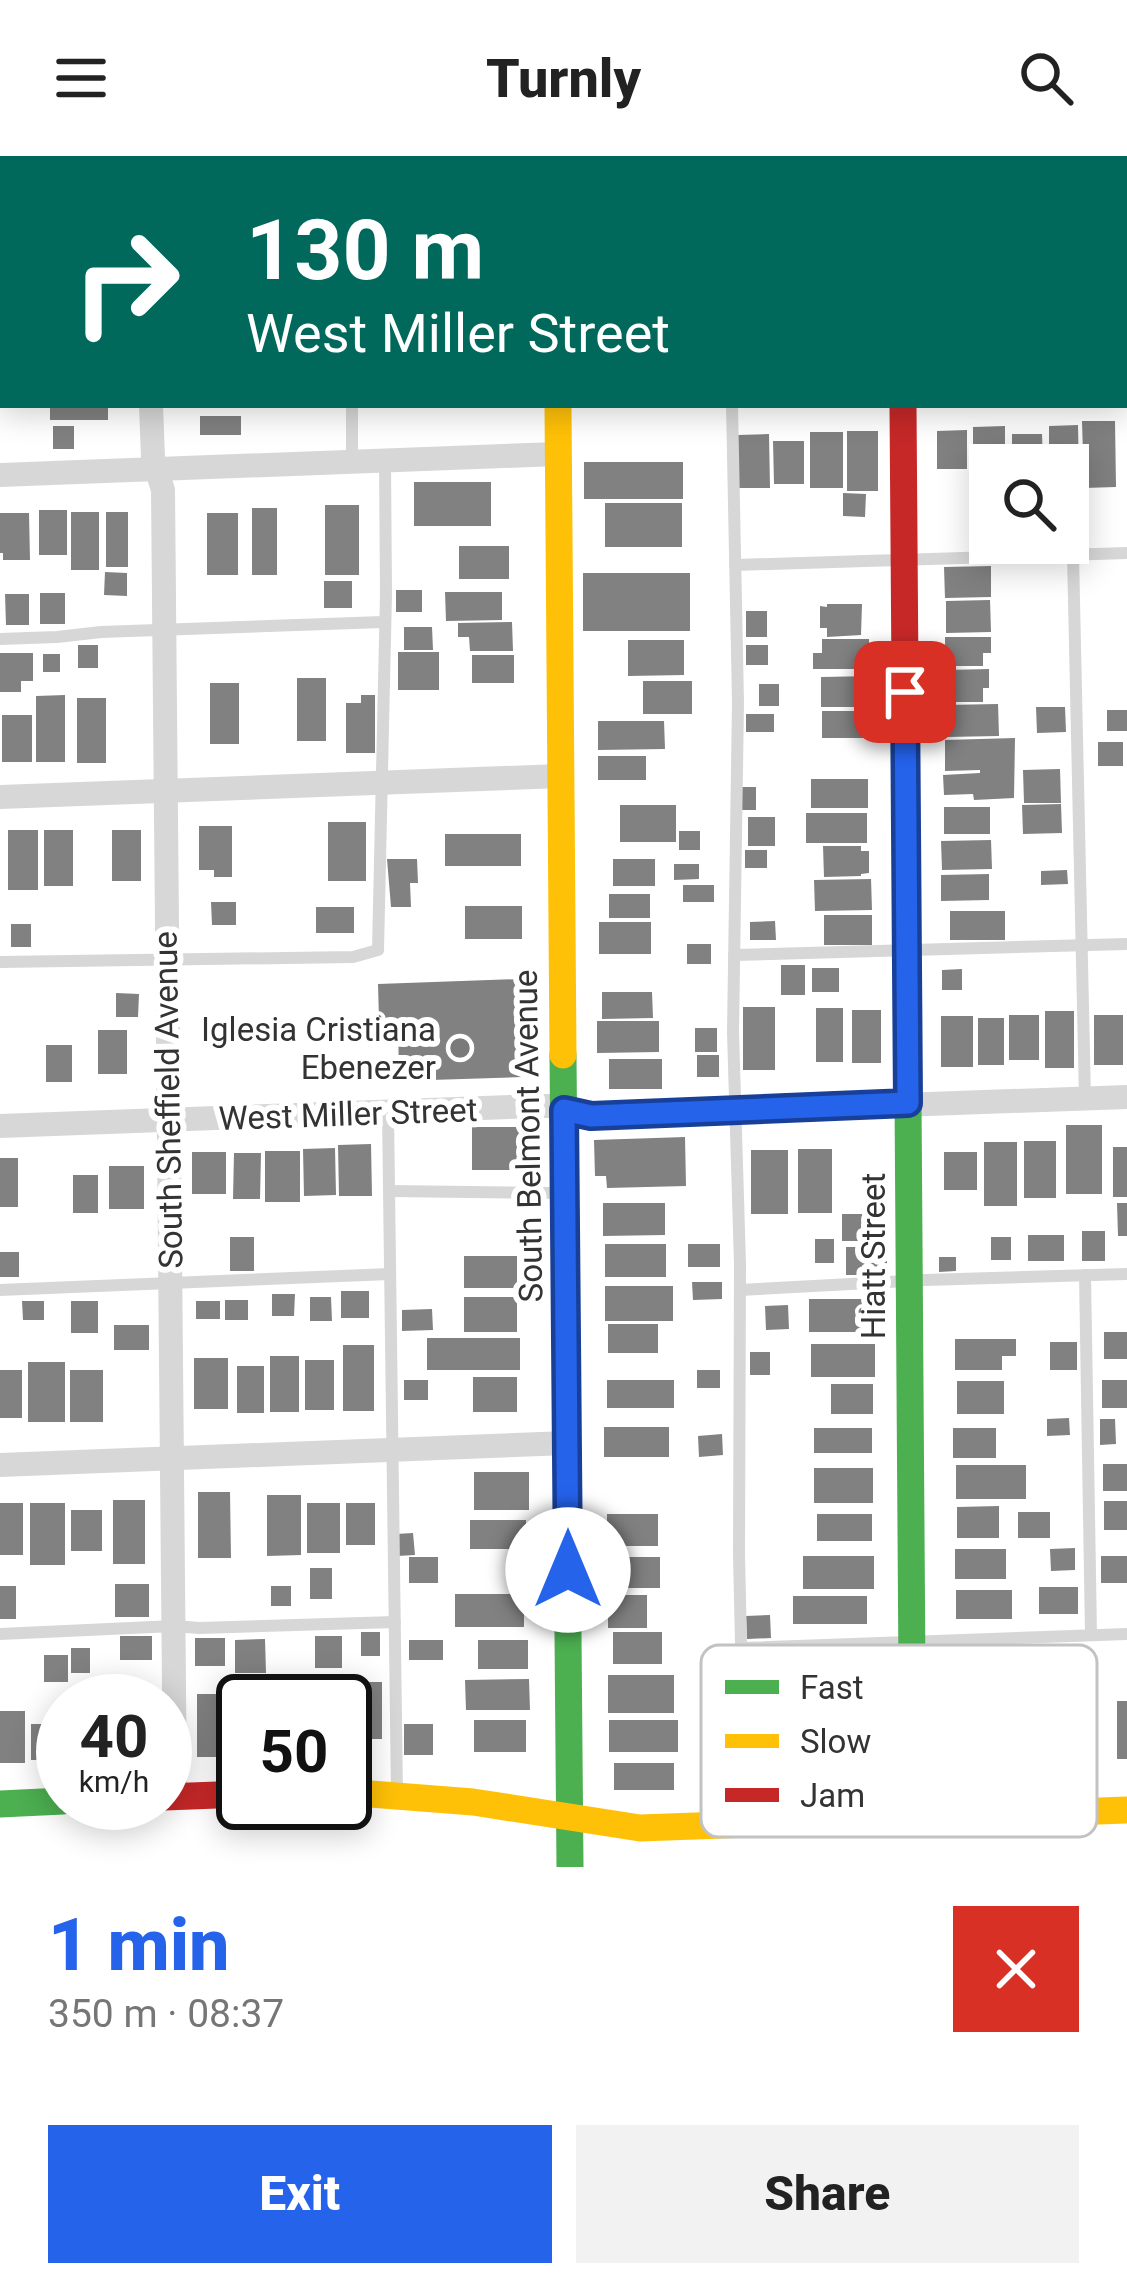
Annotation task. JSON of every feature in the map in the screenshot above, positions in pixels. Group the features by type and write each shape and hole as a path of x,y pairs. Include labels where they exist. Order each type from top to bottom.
{"street":[{"name":"South Sheffield Avenue","path":"151,408 152,449 164,490 173,1674"},
{"name":"South Belmont Avenue","path":"558,408 570,1867"},
{"name":"Hiatt Street","path":"903,408 912,1645"},
{"path":"0,476 558,454"},
{"path":"0,797 560,776"},
{"name":"West Miller Street","path":"0,1126 538,1106 591,1116 1127,1097"},
{"path":"0,1465 567,1443"},
{"path":"372,1794 473,1802 640,1828 701,1826"},
{"path":"0,1804 36,1802"},
{"path":"1097,1811 1127,1810"}],"lane":[{"path":"352,408 352,462"},
{"path":"732,408 738,704 733,1032 740,1290 741,1645"},
{"path":"0,962 353,957 378,950 385,460"},
{"path":"1089,554 1127,553"},
{"path":"735,565 969,559"},
{"path":"1073,564 1085,1098"},
{"path":"0,639 383,622"},
{"path":"734,955 1127,944"},
{"path":"388,1112 397,1795"},
{"path":"389,1191 565,1193"},
{"path":"0,1290 390,1274"},
{"path":"740,1290 1127,1274"},
{"path":"1085,1275 1091,1635"},
{"path":"0,1634 395,1622"},
{"path":"805,1645 1127,1634"}],"building":[{"path":"50,408 108,408 108,420 50,420"},
{"path":"200,416 241,416 241,435 200,435"},
{"path":"1082,421 1115,421 1116,487 1089,488 1089,444 1083,444"},
{"path":"1078,425 1078,444 1049,444 1049,426"},
{"path":"53,426 74,426 74,449 53,449"},
{"path":"1005,426 1005,444 973,444 973,427"},
{"path":"967,430 967,469 937,469 937,431"},
{"path":"847,431 878,431 878,491 847,491"},
{"path":"810,432 843,432 843,488 810,488"},
{"path":"769,434 770,488 738,488 737,435"},
{"path":"1012,434 1042,434 1042,444 1012,444"},
{"path":"773,441 804,441 804,484 774,484"},
{"path":"584,462 683,462 683,499 584,499"},
{"path":"414,482 491,482 491,526 414,526"},
{"path":"843,493 866,494 865,517 843,516"},
{"path":"605,503 682,503 682,547 605,547"},
{"path":"325,505 359,505 359,575 325,575"},
{"path":"252,508 277,508 277,575 252,575"},
{"path":"39,510 67,510 67,555 39,555"},
{"path":"71,512 99,512 99,570 71,570"},
{"path":"106,512 128,512 128,567 106,567"},
{"path":"0,513 29,513 30,560 3,560"},
{"path":"207,513 238,513 238,575 207,575"},
{"path":"459,546 509,546 509,579 459,579"},
{"path":"991,566 991,597 945,598 944,567"},
{"path":"105,572 127,573 127,596 104,595"},
{"path":"583,573 690,573 690,631 583,631"},
{"path":"324,581 352,581 352,608 324,608"},
{"path":"396,590 422,590 422,612 396,612"},
{"path":"445,592 502,592 502,620 446,621"},
{"path":"40,593 65,593 65,624 40,624"},
{"path":"5,594 29,594 29,625 6,625"},
{"path":"990,600 991,632 946,633 946,601"},
{"path":"862,604 861,635 827,637 827,628 820,628 820,606"},
{"path":"746,611 767,611 767,637 746,637"},
{"path":"512,622 513,651 470,651 469,637 458,637 458,623"},
{"path":"404,627 432,627 433,650 404,650"},
{"path":"945,637 991,637 991,653 983,653 983,666 945,666"},
{"path":"822,639 869,639 869,669 813,669 813,653 822,653"},
{"path":"628,640 684,640 684,675 628,676"},
{"path":"78,645 98,645 98,668 78,668"},
{"path":"746,645 768,645 768,665 746,665"},
{"path":"398,652 439,652 439,690 398,690"},
{"path":"0,653 33,653 33,681 21,681 21,692 0,692"},
{"path":"43,654 60,654 60,672 43,672"},
{"path":"472,655 514,655 514,683 472,683"},
{"path":"989,669 983,702 945,702 945,670"},
{"path":"873,676 873,707 821,707 821,677"},
{"path":"297,678 326,678 326,741 297,741"},
{"path":"643,681 692,681 692,714 643,714"},
{"path":"210,683 239,683 239,744 210,744"},
{"path":"759,684 779,684 779,706 759,706"},
{"path":"65,695 65,762 36,762 36,696"},
{"path":"361,695 375,695 375,753 346,753 346,703 361,703"},
{"path":"77,698 106,698 106,763 77,763"},
{"path":"998,704 999,736 946,737 945,705"},
{"path":"1036,707 1065,707 1066,732 1037,733"},
{"path":"1107,710 1127,710 1127,731 1107,731"},
{"path":"822,711 872,711 872,738 822,738"},
{"path":"746,714 774,714 774,732 746,732"},
{"path":"2,715 32,715 32,762 2,762"},
{"path":"598,721 664,721 665,749 598,750"},
{"path":"1015,738 1014,798 974,800 973,794 944,795 943,775 980,773 945,771 945,740"},
{"path":"1098,742 1123,742 1123,766 1098,766"},
{"path":"598,756 646,756 646,780 598,780"},
{"path":"1060,769 1061,803 1024,803 1023,770"},
{"path":"811,779 868,779 868,808 811,808"},
{"path":"740,787 756,787 756,810 740,810"},
{"path":"1061,804 1062,833 1023,834 1022,805"},
{"path":"620,805 676,805 676,842 620,842"},
{"path":"944,807 990,807 990,834 944,834"},
{"path":"806,813 867,813 867,843 806,843"},
{"path":"748,817 775,817 775,846 748,846"},
{"path":"328,822 366,822 366,881 328,881"},
{"path":"199,826 232,826 232,877 214,877 214,870 199,870"},
{"path":"8,830 38,830 38,890 8,890"},
{"path":"44,830 73,830 73,886 44,886"},
{"path":"112,830 141,830 141,881 112,881"},
{"path":"679,831 700,831 700,850 679,850"},
{"path":"445,834 521,834 521,866 445,866"},
{"path":"991,840 992,869 942,870 941,841"},
{"path":"823,846 861,846 861,851 869,851 869,873 824,877"},
{"path":"745,850 767,850 767,868 745,868"},
{"path":"387,859 417,859 418,883 410,883 411,907 391,907"},
{"path":"613,859 655,859 655,886 613,886"},
{"path":"674,864 699,864 699,879 674,880"},
{"path":"1067,870 1068,884 1041,885 1041,871"},
{"path":"989,874 989,900 941,901 941,875"},
{"path":"871,879 872,910 815,911 814,880"},
{"path":"683,885 714,885 714,902 683,902"},
{"path":"609,894 650,894 650,918 609,918"},
{"path":"211,902 236,902 236,925 212,925"},
{"path":"465,906 522,906 522,939 465,939"},
{"path":"316,907 354,907 354,933 316,933"},
{"path":"950,911 1005,911 1005,940 950,940"},
{"path":"824,915 872,915 872,945 824,945"},
{"path":"775,921 776,940 750,940 750,922"},
{"path":"599,922 651,922 651,954 599,954"},
{"path":"11,924 31,924 31,947 11,947"},
{"path":"687,944 711,944 711,964 687,964"},
{"path":"781,965 805,965 805,995 781,995"},
{"path":"812,968 839,968 839,992 812,992"},
{"path":"962,969 962,990 942,990 942,970"},
{"name":"Iglesia Cristiana Ebenezer","path":"519,979 522,1077 399,1081 398,1019 379,1020 378,984"},
{"path":"602,992 652,992 653,1018 602,1019"},
{"path":"116,993 139,994 138,1017 116,1017"},
{"path":"743,1007 775,1007 775,1070 743,1070"},
{"path":"816,1008 843,1008 843,1062 816,1062"},
{"path":"852,1010 881,1010 881,1063 852,1063"},
{"path":"1045,1011 1074,1011 1074,1068 1045,1068"},
{"path":"1009,1015 1039,1015 1039,1060 1009,1060"},
{"path":"1094,1015 1123,1015 1123,1065 1094,1065"},
{"path":"941,1016 973,1016 973,1067 941,1067"},
{"path":"978,1018 1004,1018 1004,1065 978,1065"},
{"path":"597,1021 659,1021 659,1052 597,1053"},
{"path":"695,1028 717,1028 717,1052 695,1052"},
{"path":"98,1030 127,1030 127,1074 98,1074"},
{"path":"46,1045 72,1045 72,1082 46,1082"},
{"path":"697,1055 719,1055 719,1077 697,1077"},
{"path":"609,1059 662,1059 662,1089 609,1089"},
{"path":"1066,1125 1102,1125 1102,1194 1066,1194"},
{"path":"472,1127 527,1127 527,1170 472,1170"},
{"path":"685,1137 686,1186 607,1188 606,1176 595,1176 594,1140"},
{"path":"1024,1141 1056,1141 1056,1198 1024,1198"},
{"path":"984,1142 1017,1142 1017,1206 984,1206"},
{"path":"371,1144 372,1196 339,1196 338,1145"},
{"path":"1113,1147 1127,1147 1127,1197 1113,1197"},
{"path":"335,1148 336,1195 304,1196 303,1149"},
{"path":"798,1149 832,1149 832,1213 798,1213"},
{"path":"751,1150 788,1150 788,1214 751,1214"},
{"path":"265,1151 300,1151 300,1202 265,1202"},
{"path":"192,1152 226,1152 226,1194 192,1194"},
{"path":"944,1152 977,1152 977,1190 944,1190"},
{"path":"234,1153 261,1153 260,1199 233,1199"},
{"path":"0,1158 18,1158 18,1207 0,1207"},
{"path":"109,1166 144,1166 144,1209 109,1209"},
{"path":"73,1175 98,1175 98,1213 73,1213"},
{"path":"603,1203 665,1203 665,1235 603,1236"},
{"path":"1117,1203 1127,1203 1127,1236 1118,1236"},
{"path":"842,1214 872,1214 872,1241 842,1241"},
{"path":"1082,1231 1105,1231 1105,1261 1082,1261"},
{"path":"1028,1235 1064,1235 1064,1261 1028,1261"},
{"path":"230,1237 254,1237 254,1271 230,1271"},
{"path":"991,1237 1011,1237 1011,1260 991,1260"},
{"path":"815,1239 834,1239 834,1263 815,1263"},
{"path":"605,1244 666,1244 666,1277 605,1277"},
{"path":"688,1244 720,1244 720,1267 688,1267"},
{"path":"846,1247 887,1247 887,1275 846,1275"},
{"path":"0,1252 19,1252 19,1277 0,1277"},
{"path":"464,1256 517,1256 517,1288 464,1288"},
{"path":"939,1257 956,1257 956,1271 939,1272"},
{"path":"692,1282 722,1282 722,1299 693,1300"},
{"path":"605,1286 673,1286 673,1321 605,1321"},
{"path":"341,1291 369,1291 369,1318 341,1318"},
{"path":"272,1294 295,1294 294,1316 272,1316"},
{"path":"310,1297 331,1297 332,1321 310,1321"},
{"path":"464,1297 517,1297 517,1332 464,1332"},
{"path":"809,1299 874,1299 874,1332 809,1332"},
{"path":"225,1300 248,1300 248,1320 225,1320"},
{"path":"22,1301 44,1301 44,1320 23,1320"},
{"path":"71,1301 98,1301 98,1333 71,1333"},
{"path":"196,1301 220,1301 220,1319 196,1319"},
{"path":"788,1305 789,1329 766,1330 765,1306"},
{"path":"432,1309 433,1330 402,1331 402,1310"},
{"path":"608,1324 658,1324 658,1353 608,1353"},
{"path":"114,1325 149,1325 149,1350 114,1350"},
{"path":"1104,1332 1127,1332 1127,1359 1104,1359"},
{"path":"427,1338 520,1338 520,1370 427,1370"},
{"path":"955,1339 1016,1339 1016,1356 1002,1356 1002,1370 955,1370"},
{"path":"1050,1342 1077,1342 1077,1370 1050,1370"},
{"path":"811,1344 875,1344 875,1377 811,1377"},
{"path":"343,1345 374,1345 374,1411 343,1411"},
{"path":"750,1352 770,1352 770,1375 750,1375"},
{"path":"270,1356 299,1356 299,1412 270,1412"},
{"path":"194,1358 228,1358 228,1409 194,1409"},
{"path":"305,1360 334,1360 334,1410 305,1410"},
{"path":"28,1362 65,1362 65,1422 28,1422"},
{"path":"237,1366 264,1366 264,1413 237,1413"},
{"path":"0,1370 22,1370 22,1418 0,1418"},
{"path":"70,1370 103,1370 103,1422 70,1422"},
{"path":"697,1370 720,1370 720,1388 697,1388"},
{"path":"473,1377 517,1377 517,1412 473,1412"},
{"path":"404,1380 428,1380 428,1400 404,1400"},
{"path":"607,1380 674,1380 674,1408 607,1408"},
{"path":"1102,1380 1127,1380 1127,1408 1102,1408"},
{"path":"957,1381 1004,1381 1004,1414 957,1414"},
{"path":"831,1384 873,1384 873,1414 831,1414"},
{"path":"1069,1418 1070,1435 1047,1436 1047,1419"},
{"path":"1100,1419 1115,1419 1116,1444 1100,1445"},
{"path":"604,1427 669,1427 669,1457 604,1457"},
{"path":"814,1428 872,1428 872,1453 814,1453"},
{"path":"953,1428 996,1428 996,1458 953,1458"},
{"path":"722,1434 723,1455 699,1457 698,1436"},
{"path":"1103,1464 1127,1464 1127,1491 1103,1491"},
{"path":"956,1465 1026,1465 1026,1499 956,1499"},
{"path":"814,1468 873,1468 873,1503 814,1503"},
{"path":"474,1472 529,1472 529,1510 474,1510"},
{"path":"198,1492 230,1492 231,1558 198,1558"},
{"path":"267,1495 301,1495 301,1555 267,1556"},
{"path":"113,1500 145,1500 145,1564 113,1564"},
{"path":"1104,1501 1127,1501 1127,1530 1104,1530"},
{"path":"0,1503 23,1503 23,1555 0,1555"},
{"path":"30,1503 65,1503 65,1565 30,1565"},
{"path":"307,1503 340,1503 340,1553 307,1553"},
{"path":"346,1503 375,1503 375,1545 346,1545"},
{"path":"999,1506 999,1538 957,1538 957,1507"},
{"path":"71,1510 102,1510 102,1551 71,1551"},
{"path":"1018,1512 1050,1512 1050,1538 1018,1538"},
{"path":"607,1514 658,1514 658,1546 607,1546"},
{"path":"817,1514 872,1514 872,1541 817,1541"},
{"path":"470,1520 526,1520 526,1549 470,1549"},
{"path":"413,1533 415,1555 397,1556 396,1534"},
{"path":"1075,1548 1075,1570 1051,1571 1050,1549"},
{"path":"955,1549 1006,1549 1006,1579 955,1579"},
{"path":"803,1556 874,1556 874,1589 803,1589"},
{"path":"1101,1556 1127,1556 1127,1583 1101,1583"},
{"path":"409,1557 438,1557 438,1583 409,1583"},
{"path":"612,1557 660,1557 660,1588 612,1588"},
{"path":"310,1568 332,1568 332,1599 310,1599"},
{"path":"115,1584 149,1584 149,1617 115,1617"},
{"path":"0,1586 16,1586 16,1619 0,1619"},
{"path":"271,1586 291,1586 291,1606 271,1606"},
{"path":"1039,1587 1078,1587 1078,1614 1039,1614"},
{"path":"956,1590 1012,1590 1012,1619 956,1619"},
{"path":"455,1594 524,1594 524,1627 455,1627"},
{"path":"608,1595 647,1595 647,1628 608,1628"},
{"path":"793,1596 867,1596 867,1624 793,1624"},
{"path":"770,1615 771,1638 747,1639 746,1616"},
{"path":"361,1632 380,1632 380,1656 361,1656"},
{"path":"613,1632 662,1632 662,1664 613,1664"},
{"path":"120,1636 152,1636 152,1660 120,1660"},
{"path":"315,1636 342,1636 342,1668 315,1668"},
{"path":"195,1638 225,1638 225,1666 195,1666"},
{"path":"265,1639 266,1673 235,1673 235,1640"},
{"path":"409,1640 443,1640 443,1660 409,1660"},
{"path":"478,1640 528,1640 528,1669 478,1669"},
{"path":"71,1648 90,1648 90,1673 71,1673"},
{"path":"44,1655 68,1655 68,1674 44,1674"},
{"path":"608,1675 674,1675 674,1713 608,1713"},
{"path":"529,1679 530,1710 466,1710 465,1680"},
{"path":"372,1682 382,1682 382,1739 372,1739"},
{"path":"197,1694 216,1694 216,1757 197,1757"},
{"path":"1117,1701 1127,1701 1127,1759 1117,1759"},
{"path":"0,1711 25,1711 25,1763 0,1763"},
{"path":"474,1720 526,1720 526,1752 474,1752"},
{"path":"609,1720 678,1720 678,1752 609,1752"},
{"path":"31,1724 36,1724 36,1760 31,1760"},
{"path":"404,1724 433,1724 433,1755 404,1755"},
{"path":"614,1763 674,1763 674,1790 614,1790"}],"traffic: fast":[{"path":"906,812 912,1645"},
{"path":"563,1055 570,1867"},
{"path":"0,1804 36,1802"}],"traffic: slow":[{"path":"558,408 563,1055"},
{"path":"372,1794 473,1802 640,1828 701,1826"},
{"path":"1097,1811 1127,1810"}],"traffic: jam":[{"path":"903,408 906,812"},
{"path":"192,1796 216,1795"}],"place":[{"name":"Iglesia Cristiana Ebenezer","path":"460,1048"}],"route":[{"path":"568,1570 564,1110 591,1116 908,1103 905,692"}]}
